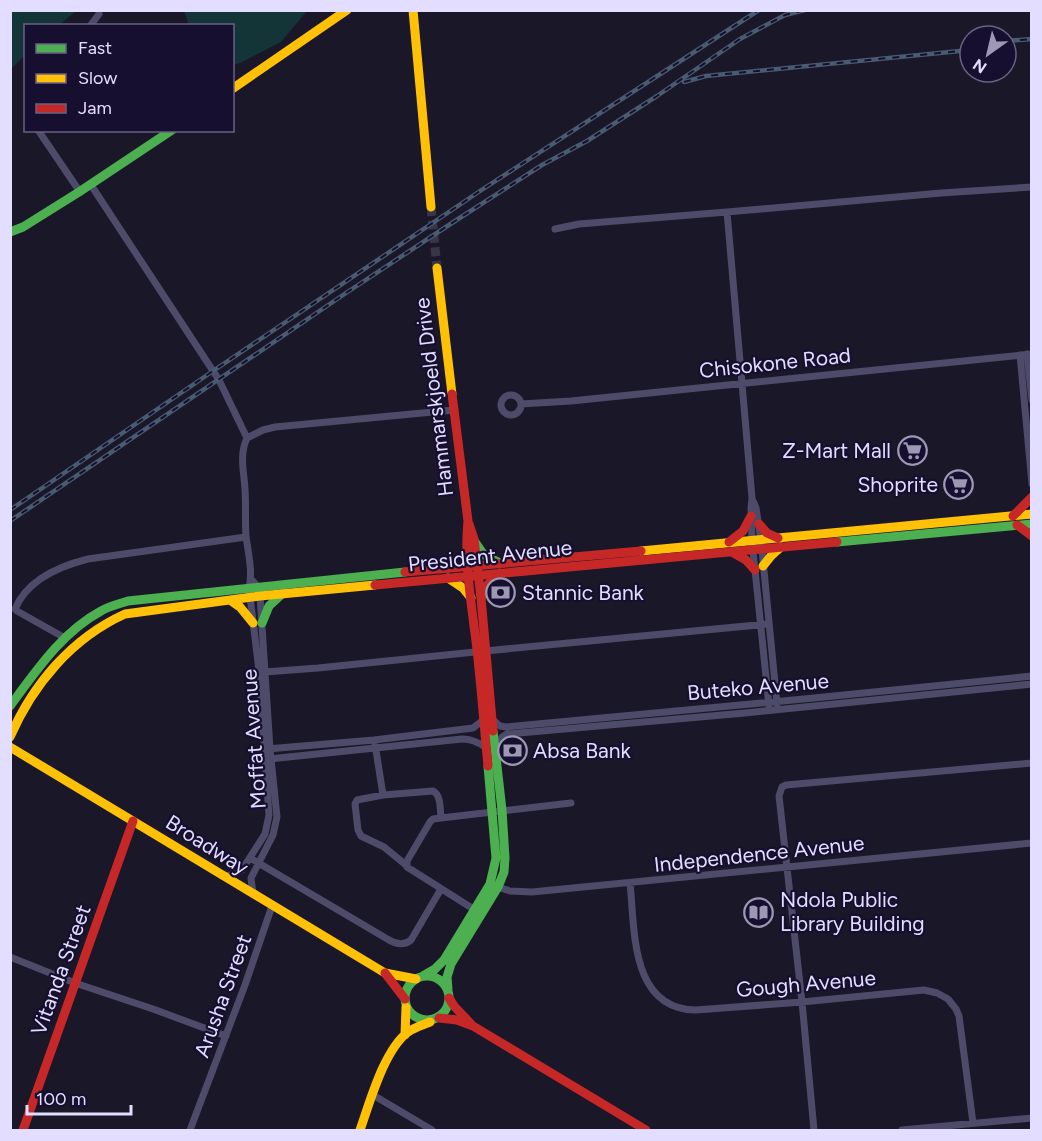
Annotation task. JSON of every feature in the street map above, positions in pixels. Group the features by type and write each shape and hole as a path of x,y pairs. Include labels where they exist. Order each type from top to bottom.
{"main road":[{"path":"234,88 347,10"},
{"path":"413,10 431,207"},
{"path":"10,232 80,192 169,132"},
{"name":"Hammarskjoeld Drive","path":"437,268 468,521 497,811 494,885"},
{"path":"1032,497 1015,520 1032,536"},
{"name":"President Avenue","path":"10,736 21,712 65,655 110,619 125,614 231,600 254,590 282,594 473,570 1015,520 1032,514"},
{"path":"751,516 730,547 759,568 780,543 759,524"},
{"name":"President Avenue","path":"1015,520 1032,524"},
{"path":"470,540 501,568 476,598 446,573 462,556 470,540"},
{"name":"President Avenue","path":"10,706 41,665 66,638 92,616 116,604 187,595 446,573"},
{"path":"231,600 258,623 275,599 282,594"},
{"path":"187,595 188,605"},
{"path":"76,629 85,637"},
{"name":"Broadway","path":"10,747 385,973"},
{"name":"Vitanda Street","path":"23,1131 134,821"},
{"path":"405,1035 406,991 410,984 435,969 444,960 475,910 494,885"},
{"path":"360,1131 391,1054 405,1035 436,1019 448,1008 447,977 451,964 494,885"},
{"path":"385,973 420,978 431,976 438,979 444,983 454,1006 473,1026"},
{"path":"385,973 413,1016 419,1020 457,1020 473,1026 646,1131"}],"street":[{"path":"92,24 99,14"},
{"path":"39,132 80,192"},
{"path":"91,185 219,380 247,438 275,427 454,410"},
{"path":"555,229 579,224 1032,187"},
{"path":"727,213 752,498 751,516 759,568 760,625 773,706"},
{"path":"1026,354 1032,400"},
{"path":"1026,354 1032,484"},
{"name":"Chisokone Road","path":"521,404 571,401 1026,354"},
{"name":"Moffat Avenue","path":"247,438 243,446 242,463 246,537 265,672 267,749"},
{"path":"752,498 759,524 757,545"},
{"path":"66,638 15,609 31,586 52,571 88,559 246,537"},
{"path":"759,568 768,624 773,706"},
{"name":"Moffat Avenue","path":"253,894 250,878 273,836 277,817 268,759 259,671 258,623"},
{"path":"265,672 768,624"},
{"name":"Buteko Avenue","path":"487,720 506,727 556,726 929,690 1032,676"},
{"name":"Buteko Avenue","path":"929,690 1032,684"},
{"path":"268,759 473,728 487,720"},
{"name":"Buteko Avenue","path":"490,747 507,734 556,726"},
{"path":"267,749 462,739 470,739 490,747"},
{"path":"375,744 383,795"},
{"name":"Moffat Avenue","path":"222,876 238,872 265,834 269,815 268,759"},
{"path":"814,1131 779,796 782,787 1032,764"},
{"path":"441,818 438,796 433,790 383,795 357,800 355,804 358,830 361,836 384,847 408,868 475,910"},
{"path":"406,865 433,819 570,803"},
{"name":"Independence Avenue","path":"494,885 510,891 532,892 1032,843"},
{"path":"250,858 399,944 408,943 411,940 441,889"},
{"name":"Gough Avenue","path":"630,883 639,963 648,984 661,999 680,1008 688,1010 802,1002 924,990 948,999 956,1009 962,1027 973,1123"},
{"name":"Arusha Street","path":"190,1131 246,985 272,906"},
{"path":"10,957 75,983 226,1036"},
{"path":"373,1095 432,1131"},
{"path":"902,1131 1032,1118"}],"green space":[{"path":"11,10 76,10 60,24 24,24 24,56 11,69"},
{"path":"184,10 307,11 281,42 234,65 234,24 189,24"}],"tunnel":[{"path":"431,207 437,268"}],"railway":[{"path":"10,510 480,191 759,10"},
{"path":"10,521 346,293 542,165 587,141 740,39 785,15 805,10"},
{"path":"1018,40 1032,39"},
{"path":"684,82 706,76 958,51"}],"traffic: fast":[{"path":"10,232 23,227 79,192 169,132"},
{"path":"837,542 1032,524"},
{"path":"475,542 484,555 500,563"},
{"path":"10,706 62,641 87,620 114,605 128,601 405,572"},
{"path":"262,623 269,606 282,594"},
{"path":"448,989 447,977 451,964 498,887 504,872 502,810 493,731"},
{"path":"423,976 444,960 490,884 496,858 488,766"},
{"path":"427,976 436,977 443,982 448,989 449,998 448,1007 443,1014 436,1019 427,1020 418,1019 411,1014 406,1007 405,998 406,989 411,982 418,977 427,976"}],"traffic: slow":[{"path":"234,88 347,10"},
{"path":"413,10 431,207"},
{"path":"437,268 452,394"},
{"path":"641,551 1032,514"},
{"path":"763,566 781,547"},
{"path":"448,578 463,588 471,598"},
{"path":"10,737 30,699 56,665 88,636 125,614 260,596 375,585"},
{"path":"230,600 240,607 253,623"},
{"path":"10,747 385,973 416,979"},
{"path":"405,1035 406,1007"},
{"path":"360,1130 379,1077 399,1040 416,1027 430,1022"}],"traffic: jam":[{"path":"452,394 468,521 469,581 488,766"},
{"path":"1013,516 1032,497"},
{"path":"729,542 743,531 751,516"},
{"path":"469,524 474,539 481,598 493,731"},
{"path":"759,524 767,533 778,538"},
{"path":"1017,525 1032,536"},
{"path":"375,585 837,542"},
{"path":"405,572 641,551"},
{"path":"732,552 746,560 755,570"},
{"path":"482,597 486,586 500,573"},
{"path":"23,1130 133,821"},
{"path":"385,973 405,999"},
{"path":"449,998 471,1024"},
{"path":"439,1018 457,1020 473,1026 646,1130"}],"place":[{"name":"Z-Mart Mall","path":"912,451"},
{"name":"Shoprite","path":"959,485"},
{"name":"Stannic Bank","path":"501,593"},
{"name":"Absa Bank","path":"512,751"},
{"name":"Ndola Public Library Building","path":"759,912"}]}
